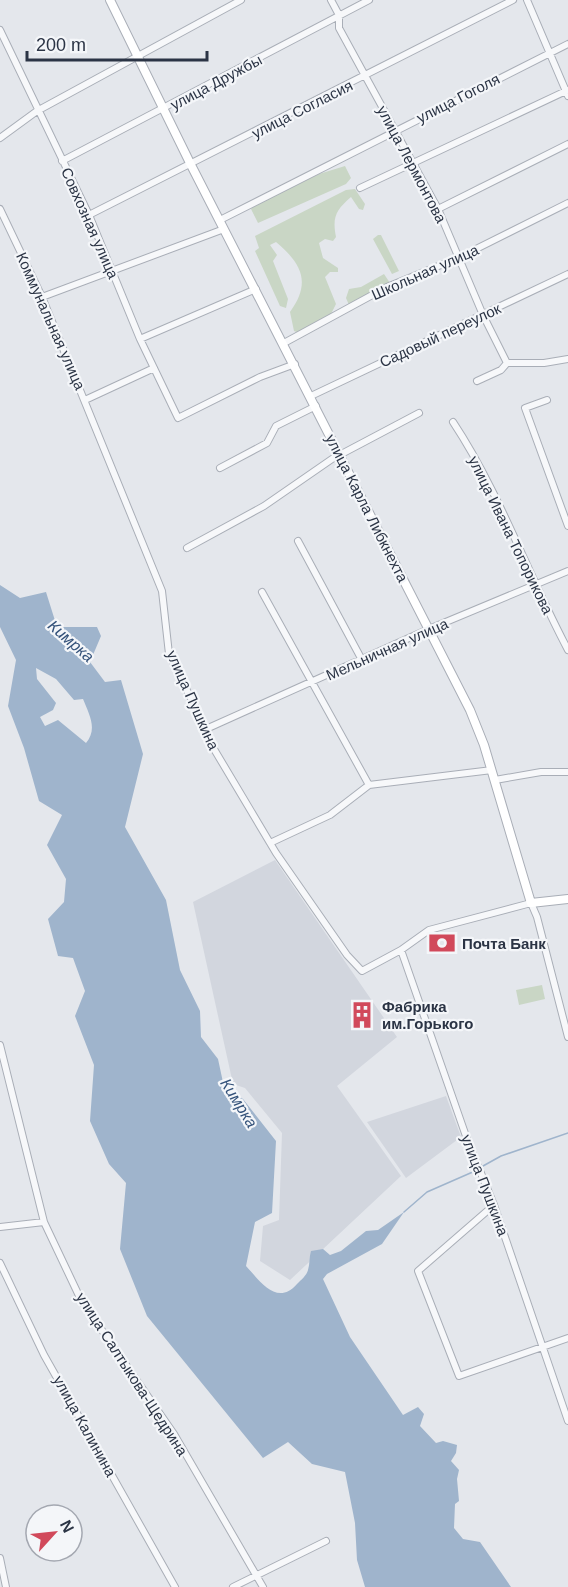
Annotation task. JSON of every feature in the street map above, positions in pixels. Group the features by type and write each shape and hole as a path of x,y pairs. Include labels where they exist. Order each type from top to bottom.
{"street":[{"name":"улица Карла Либкнехта","path":"110,0 191,165 295,364 339,456 470,710 492,770 564,1008 568,1037"},
{"path":"0,138 37,111 241,0"},
{"name":"улица Лермонтова","path":"331,0 339,15 339,28 364,77 438,209 483,315 507,363"},
{"name":"улица Дружбы","path":"62,161 164,110 369,0"},
{"name":"улица Согласия","path":"89,215 513,0"},
{"path":"360,188 413,161 567,92 527,0"},
{"name":"Совхозная улица","path":"0,30 89,215 140,339 178,418 260,377 295,364"},
{"name":"улица Гоголя","path":"220,220 568,44"},
{"path":"438,209 568,144"},
{"name":"Школьная улица","path":"284,343 387,286 458,258 568,203"},
{"name":"Коммунальная улица","path":"0,209 42,297 85,400"},
{"path":"42,297 224,229"},
{"name":"Садовый переулок","path":"311,396 568,274"},
{"path":"140,339 256,289"},
{"path":"477,381 501,370 507,363 544,363 568,359"},
{"path":"85,400 154,368"},
{"name":"улица Пушкина","path":"85,400 162,591 170,654 206,729 208,739 270,843 347,955 362,971 401,950 467,1139 494,1205 568,1421"},
{"path":"547,400 525,408 568,526"},
{"path":"220,468 267,442 276,426 316,406"},
{"path":"187,548 264,506 339,456 419,413"},
{"name":"улица Ивана Топорикова","path":"453,422 492,488 543,603 568,650"},
{"path":"298,541 362,660"},
{"name":"Мельничная улица","path":"206,729 429,629 568,571"},
{"path":"262,592 369,784"},
{"path":"270,843 330,815 369,784 420,776 443,777 492,770"},
{"path":"495,780 541,772 568,772"},
{"path":"401,950 429,930 531,903 568,899"},
{"name":"улица Салтыкова-Щедрина","path":"0,1045 44,1222 81,1300 174,1434 263,1587"},
{"path":"494,1205 418,1271 459,1376 568,1338"},
{"path":"0,1227 44,1222"},
{"name":"улица Калинина","path":"0,1263 44,1355 175,1587"},
{"path":"233,1587 326,1541"},
{"path":"0,1558 6,1587"}],"shaded area":[{"path":"275,860 397,1037 337,1086 401,1176 290,1280 260,1261 263,1226 279,1220 282,1133 245,1088 233,1084 193,902"},
{"path":"446,1096 461,1137 406,1178 367,1122"}],"green space":[{"path":"345,166 351,178 346,184 258,223 251,209 255,204 319,174"},
{"path":"355,189 365,204 363,210 359,209 351,197 336,214 336,237 333,241 325,239 319,243 323,258 338,268 338,272 330,272 325,277 336,304 331,314 299,333 294,331 290,312 301,291 301,274 285,250 276,242 270,245 277,255 273,261 288,299 286,308 280,306 255,251 259,248 255,236 346,190"},
{"path":"381,235 399,271 392,274 373,239"},
{"path":"384,274 390,283 349,305 346,298 349,289 361,287"},
{"path":"542,985 545,999 519,1005 516,990"}],"water":[{"name":"Кимрка","path":"0,585 20,598 46,592 57,627 97,627 101,636 90,662 105,682 121,680 143,754 125,827 166,900 180,970 200,1011 201,1037 218,1059 224,1087 243,1099 276,1141 272,1213 255,1222 246,1266 269,1289 283,1293 290,1290 306,1274 311,1251 323,1249 330,1255 341,1251 366,1231 378,1230 404,1212 382,1244 327,1274 323,1279 350,1337 403,1415 418,1407 424,1414 420,1426 436,1443 443,1441 457,1445 456,1453 451,1461 459,1470 457,1479 459,1501 455,1504 454,1528 463,1539 480,1542 511,1587 365,1587 357,1560 355,1523 345,1472 312,1464 288,1442 263,1458 147,1316 120,1249 126,1183 109,1164 90,1121 94,1065 75,1016 85,991 73,958 58,956 48,919 64,902 66,879 47,845 62,815 39,801 24,748 8,706 16,660 0,627","holes":["36,668 56,679 74,700 83,699 92,727 90,738 86,743 58,720 45,726 40,717 53,710 56,703 37,679"]}],"waterway":[{"path":"483,1166 501,1156 568,1133"},
{"path":"404,1212 427,1192 475,1171"}],"place":[{"name":"Почта Банк","path":"442,943"},
{"name":"Фабрика им.Горького","path":"362,1015"}]}
